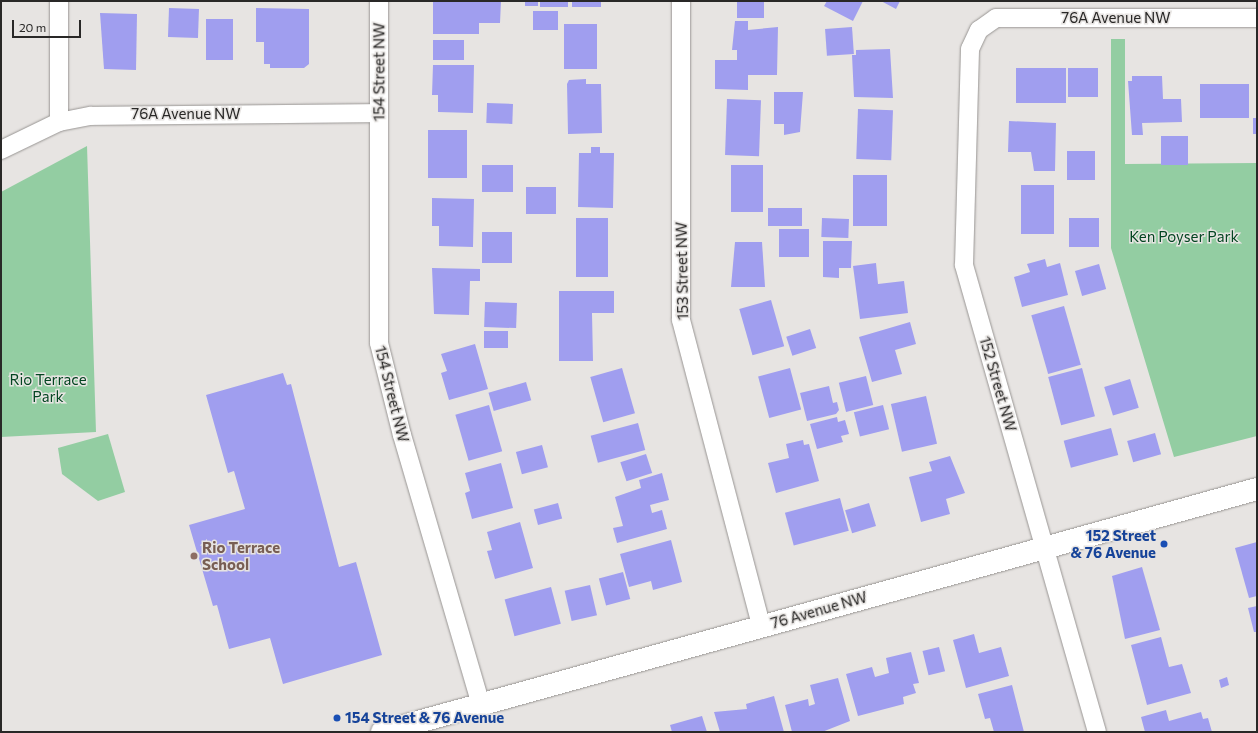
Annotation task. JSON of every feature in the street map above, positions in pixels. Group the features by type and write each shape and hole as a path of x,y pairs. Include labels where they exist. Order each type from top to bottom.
{"street":[{"path":"58,122 59,1"},
{"name":"154 Street NW","path":"379,1 378,319 383,369 481,705"},
{"name":"153 Street NW","path":"681,1 681,320 761,626"},
{"name":"76A Avenue NW","path":"979,30 986,22 1011,17 1257,18"},
{"name":"152 Street NW","path":"979,30 972,40 967,69 964,265 1097,732"},
{"name":"76A Avenue NW","path":"1,150 58,122 120,114 379,113"},
{"name":"76 Avenue NW","path":"382,732 1257,489"}],"green space":[{"name":"Ken Poyser Park","path":"1111,39 1125,39 1125,164 1257,163 1257,436 1174,457 1111,248"},
{"name":"Rio Terrace Park","path":"87,146 96,432 1,437 1,192"},
{"path":"108,434 125,492 98,501 62,474 58,448"}],"building":[{"path":"433,1 501,1 500,23 479,23 479,34 433,34"},
{"path":"525,1 538,1 538,6 525,6"},
{"path":"540,1 568,1 568,7 540,7"},
{"path":"572,1 601,1 601,7 572,7"},
{"path":"737,1 764,1 764,18 737,18"},
{"path":"827,1 863,1 853,21 824,6"},
{"path":"881,1 900,1 896,9"},
{"path":"169,8 199,9 198,38 168,37"},
{"path":"256,8 309,9 309,64 304,68 270,68 270,64 264,64 264,42 256,42"},
{"path":"533,11 558,11 558,30 533,30"},
{"path":"100,13 137,14 136,70 104,69"},
{"path":"206,19 233,19 233,60 206,60"},
{"path":"735,21 748,21 748,30 778,27 777,75 748,75 748,90 715,89 715,60 737,60 737,50 732,50"},
{"path":"564,24 597,24 597,69 564,69"},
{"path":"852,27 854,54 827,56 825,29"},
{"path":"433,40 464,40 464,60 433,60"},
{"path":"890,49 893,98 854,97 852,55 856,55 856,50"},
{"path":"433,65 474,65 473,113 438,112 438,95 432,95"},
{"path":"1016,68 1066,68 1066,103 1016,103"},
{"path":"1068,68 1098,68 1098,97 1068,97"},
{"path":"1132,76 1162,76 1163,99 1181,99 1182,122 1142,123 1143,135 1132,135 1128,81 1132,81"},
{"path":"586,79 586,84 601,84 602,133 568,134 567,84 569,80"},
{"path":"1200,84 1249,84 1249,118 1200,118"},
{"path":"774,92 803,92 800,132 784,135 784,124 774,124"},
{"path":"727,99 761,100 759,156 725,155"},
{"path":"487,103 513,104 512,124 486,123"},
{"path":"858,109 893,110 891,160 856,159"},
{"path":"1253,118 1257,118 1257,134 1253,134"},
{"path":"1009,121 1056,123 1055,171 1034,171 1031,152 1008,152"},
{"path":"428,130 467,130 467,178 428,178"},
{"path":"1161,136 1188,136 1188,165 1161,165"},
{"path":"591,147 600,147 600,153 614,153 613,208 578,207 579,153 591,153"},
{"path":"1067,151 1095,151 1095,180 1067,180"},
{"path":"482,165 513,165 513,192 482,192"},
{"path":"731,165 763,165 763,212 731,212"},
{"path":"853,175 887,175 887,226 853,226"},
{"path":"1021,185 1054,185 1054,234 1021,234"},
{"path":"526,187 556,187 556,214 526,214"},
{"path":"432,198 474,199 473,247 439,246 439,226 432,226"},
{"path":"768,208 802,208 802,226 768,226"},
{"path":"576,218 608,218 608,277 576,277"},
{"path":"822,218 849,219 848,238 821,237"},
{"path":"1069,218 1099,218 1099,247 1069,247"},
{"path":"779,229 809,229 809,257 779,257"},
{"path":"482,232 512,232 512,263 482,263"},
{"path":"823,241 852,241 851,268 839,268 839,278 823,277"},
{"path":"735,242 762,242 765,287 731,287"},
{"path":"1045,259 1047,267 1060,263 1068,295 1022,307 1014,277 1030,272 1027,264"},
{"path":"876,263 878,284 904,281 908,313 860,319 853,266"},
{"path":"1099,264 1106,289 1082,296 1075,271"},
{"path":"432,268 480,269 480,281 470,281 469,315 434,314"},
{"path":"559,291 614,291 614,313 592,313 593,361 559,361"},
{"path":"771,300 784,346 753,355 739,309"},
{"path":"485,302 517,303 516,328 484,327"},
{"path":"1064,306 1081,365 1048,374 1031,315"},
{"path":"910,322 916,344 895,350 902,374 872,382 859,337"},
{"path":"810,329 816,348 792,356 786,337"},
{"path":"484,331 508,331 508,348 484,348"},
{"path":"475,344 488,389 449,400 441,373 447,371 441,354"},
{"path":"622,368 635,413 603,422 590,377"},
{"path":"790,368 801,410 769,418 758,377"},
{"path":"1082,368 1095,416 1061,425 1048,377"},
{"path":"283,373 287,385 291,384 339,567 356,562 382,655 283,684 270,638 229,649 217,605 213,606 189,525 245,509 234,471 228,473 206,395"},
{"path":"866,376 873,405 846,412 839,383"},
{"path":"1130,379 1139,408 1113,416 1104,387"},
{"path":"526,382 531,400 494,411 489,393"},
{"path":"829,386 833,403 837,402 839,410 836,414 807,421 800,393"},
{"path":"926,396 937,444 902,452 891,404"},
{"path":"489,405 502,451 469,461 455,415"},
{"path":"883,405 889,429 860,437 854,412"},
{"path":"837,417 838,422 845,420 849,434 841,436 843,442 817,449 810,424"},
{"path":"638,423 645,450 598,463 591,436"},
{"path":"1111,428 1118,455 1071,468 1064,441"},
{"path":"1155,433 1161,454 1133,462 1127,441"},
{"path":"803,440 804,445 809,444 819,481 776,493 768,463 789,458 786,444"},
{"path":"542,445 548,467 522,474 516,452"},
{"path":"646,454 652,473 627,481 620,462"},
{"path":"950,456 965,493 946,499 950,514 921,522 909,477 932,471 929,462"},
{"path":"501,463 513,508 472,519 465,493 470,491 465,473"},
{"path":"662,473 669,500 650,505 652,513 662,510 667,529 617,543 613,528 623,526 615,497 641,488 639,480"},
{"path":"840,498 849,531 794,546 785,513"},
{"path":"558,503 562,518 538,525 534,509"},
{"path":"869,503 876,526 852,533 845,510"},
{"path":"520,522 533,568 495,579 487,551 492,550 487,532"},
{"path":"671,540 682,582 653,590 651,581 629,587 620,554"},
{"path":"1257,542 1257,596 1249,598 1235,548"},
{"path":"1142,567 1160,630 1125,639 1112,576"},
{"path":"623,572 630,599 606,606 599,578"},
{"path":"590,585 597,615 572,621 565,591"},
{"path":"551,587 561,624 514,636 505,599"},
{"path":"1257,606 1257,632 1254,632 1248,608"},
{"path":"974,634 979,653 1001,647 1009,676 966,688 953,640"},
{"path":"1161,637 1169,667 1182,664 1191,693 1147,705 1131,645"},
{"path":"939,647 945,671 929,675 923,651"},
{"path":"911,652 919,683 913,684 916,693 903,697 904,704 858,716 846,674 872,667 875,677 889,673 886,658"},
{"path":"1227,677 1229,685 1221,688 1219,680"},
{"path":"838,678 850,721 822,732 792,732 785,705 808,699 809,706 815,704 810,685"},
{"path":"1012,685 1024,732 994,732 990,718 985,719 978,694"},
{"path":"774,696 784,732 720,732 714,712 747,709 746,704"},
{"path":"1166,710 1169,721 1201,712 1203,719 1208,718 1212,732 1145,732 1141,717"},
{"path":"702,716 707,732 672,732 670,725"}],"place":[{"name":"152 Street & 76 Avenue","path":"1164,544"},
{"name":"Rio Terrace School","path":"194,556"},
{"name":"154 Street & 76 Avenue","path":"337,718"}]}
